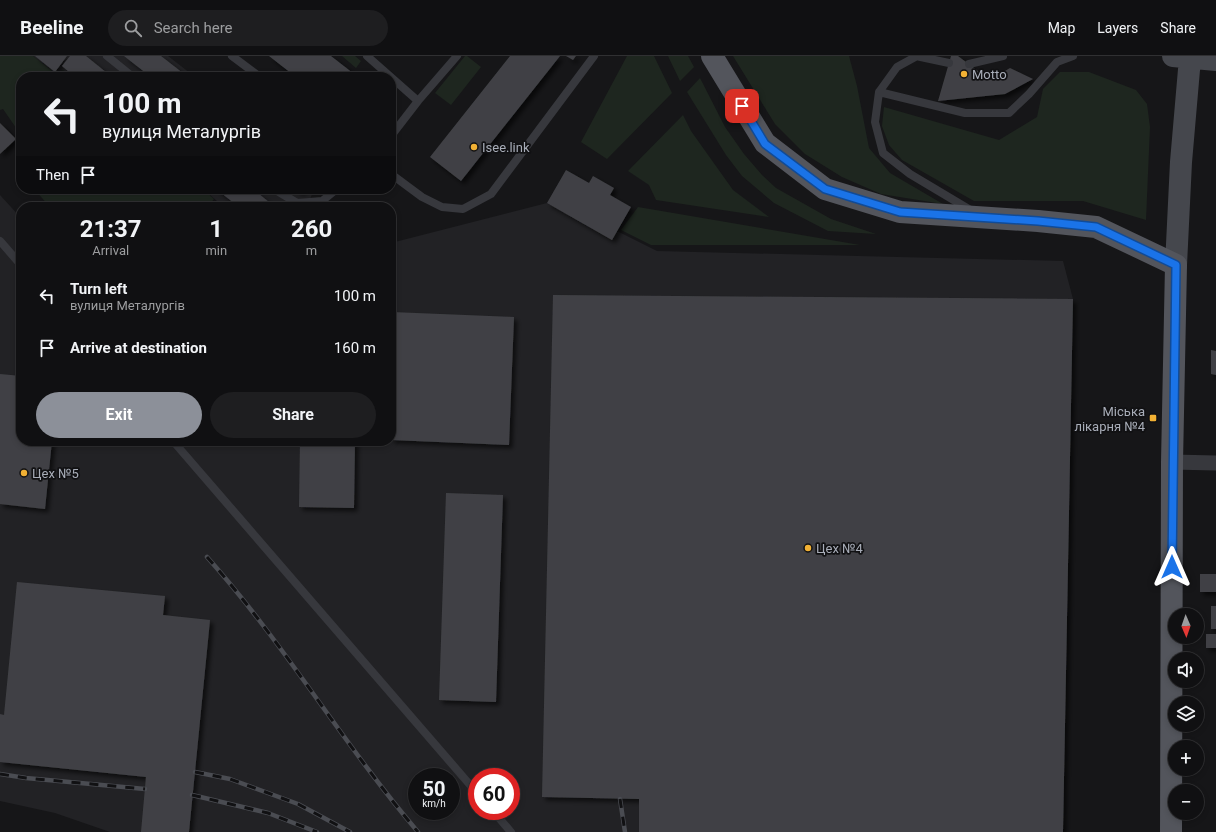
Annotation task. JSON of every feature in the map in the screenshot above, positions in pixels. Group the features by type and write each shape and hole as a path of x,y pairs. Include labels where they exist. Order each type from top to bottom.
{"main road":[{"path":"712,56 765,144 825,189 900,212 1038,221 1096,227 1176,265"},
{"path":"1171,832 1172,462 1176,265 1185,57 1216,60"}],"street":[{"path":"1172,462 1216,463"}],"lane":[{"path":"107,56 127,72"},
{"path":"232,56 253,72"},
{"path":"367,56 385,72"},
{"path":"396,130 418,101 457,56"},
{"path":"396,178 422,197 442,207 463,209 491,194 594,56"},
{"path":"949,63 916,56 897,67 879,92 875,122 883,153 910,174 985,218"},
{"path":"969,64 1003,56"},
{"path":"879,92 965,113 1010,113 1057,62 1073,56"},
{"path":"396,82 418,101"},
{"path":"282,194 295,202"},
{"path":"310,202 322,201 331,194"},
{"path":"0,241 16,259"},
{"path":"177,446 468,783"},
{"path":"501,820 511,832"}],"shaded area":[{"path":"0,56 33,56 53,72 16,72 16,128 3,109 0,110"},
{"path":"33,56 168,56 189,72 65,72 63,70 60,72 53,72"},
{"path":"342,56 355,56 361,61 356,68"},
{"path":"465,56 481,67 451,105 435,93"},
{"path":"627,56 654,56 672,93 607,159 581,142"},
{"path":"668,56 688,56 694,67 680,81"},
{"path":"733,56 849,56 857,86 869,148 890,173 943,204 881,194 842,177 805,154 775,124"},
{"path":"1060,72 1089,72 1136,90 1147,104 1150,127 1146,220 1083,201 974,201 902,160 889,145 882,126 884,107 999,140 1037,117 1043,89"},
{"path":"700,78 725,127 744,154 762,175 776,188 831,219 876,234 828,231 774,203 742,176 726,155 687,92"},
{"path":"683,115 691,131 733,190 769,217 656,200 649,185 628,171"},
{"path":"38,194 208,194 214,199 211,202 46,202"},
{"path":"209,194 312,194 309,202 218,202"},
{"path":"0,195 16,213 16,446 396,446 396,242 547,203 612,239 617,231 657,251 1063,261 1073,299 1063,832 110,832 55,813 0,801"},
{"path":"638,207 860,245 651,245 621,230"}],"building":[{"path":"35,56 67,56 55,72"},
{"path":"70,56 86,56 106,72 69,72 62,66"},
{"path":"124,56 161,56 182,72 145,72"},
{"path":"269,56 331,56 352,72 290,72"},
{"path":"510,56 560,56 461,181 430,157"},
{"path":"566,56 576,56 573,60"},
{"name":"Motto","path":"951,56 958,56 990,80 1010,68 1033,79 1005,94 938,101"},
{"path":"0,123 16,139 0,154"},
{"path":"566,170 589,183 593,176 614,188 610,195 631,207 612,240 547,203"},
{"path":"222,194 259,194 269,202 233,202"},
{"name":"Цех №4","path":"553,295 1073,299 1063,832 639,832 639,799 542,797"},
{"path":"396,312 514,317 509,445 396,440"},
{"path":"1211,350 1216,351 1216,375 1211,374"},
{"name":"Цех №5","path":"0,374 16,376 16,446 51,446 45,509 0,504"},
{"path":"300,446 355,446 354,508 299,507"},
{"path":"446,493 503,495 496,702 439,700"},
{"path":"1200,574 1216,574 1216,592 1200,592"},
{"path":"17,582 165,596 163,615 210,620 189,832 141,832 146,777 0,762 0,714 4,715"},
{"path":"1211,606 1216,606 1216,629 1211,629"},
{"path":"1206,634 1216,634 1216,648 1206,648"}],"railway":[{"path":"207,557 262,624 364,764 418,832"},
{"path":"195,772 230,779 298,804 350,832"},
{"path":"0,774 26,778 145,789"},
{"path":"192,795 268,813 317,832"},
{"path":"620,799 625,832"}],"place":[{"name":"Motto","path":"964,74"},
{"name":"Isee.link","path":"474,147"},
{"name":"Міська лікарня №4","path":"1153,418"},
{"name":"Цех №5","path":"24,473"},
{"name":"Цех №4","path":"808,548"}],"route":[{"path":"742,106 765,144 825,189 900,212 1038,221 1096,227 1176,265 1172,462 1172,567"}]}
